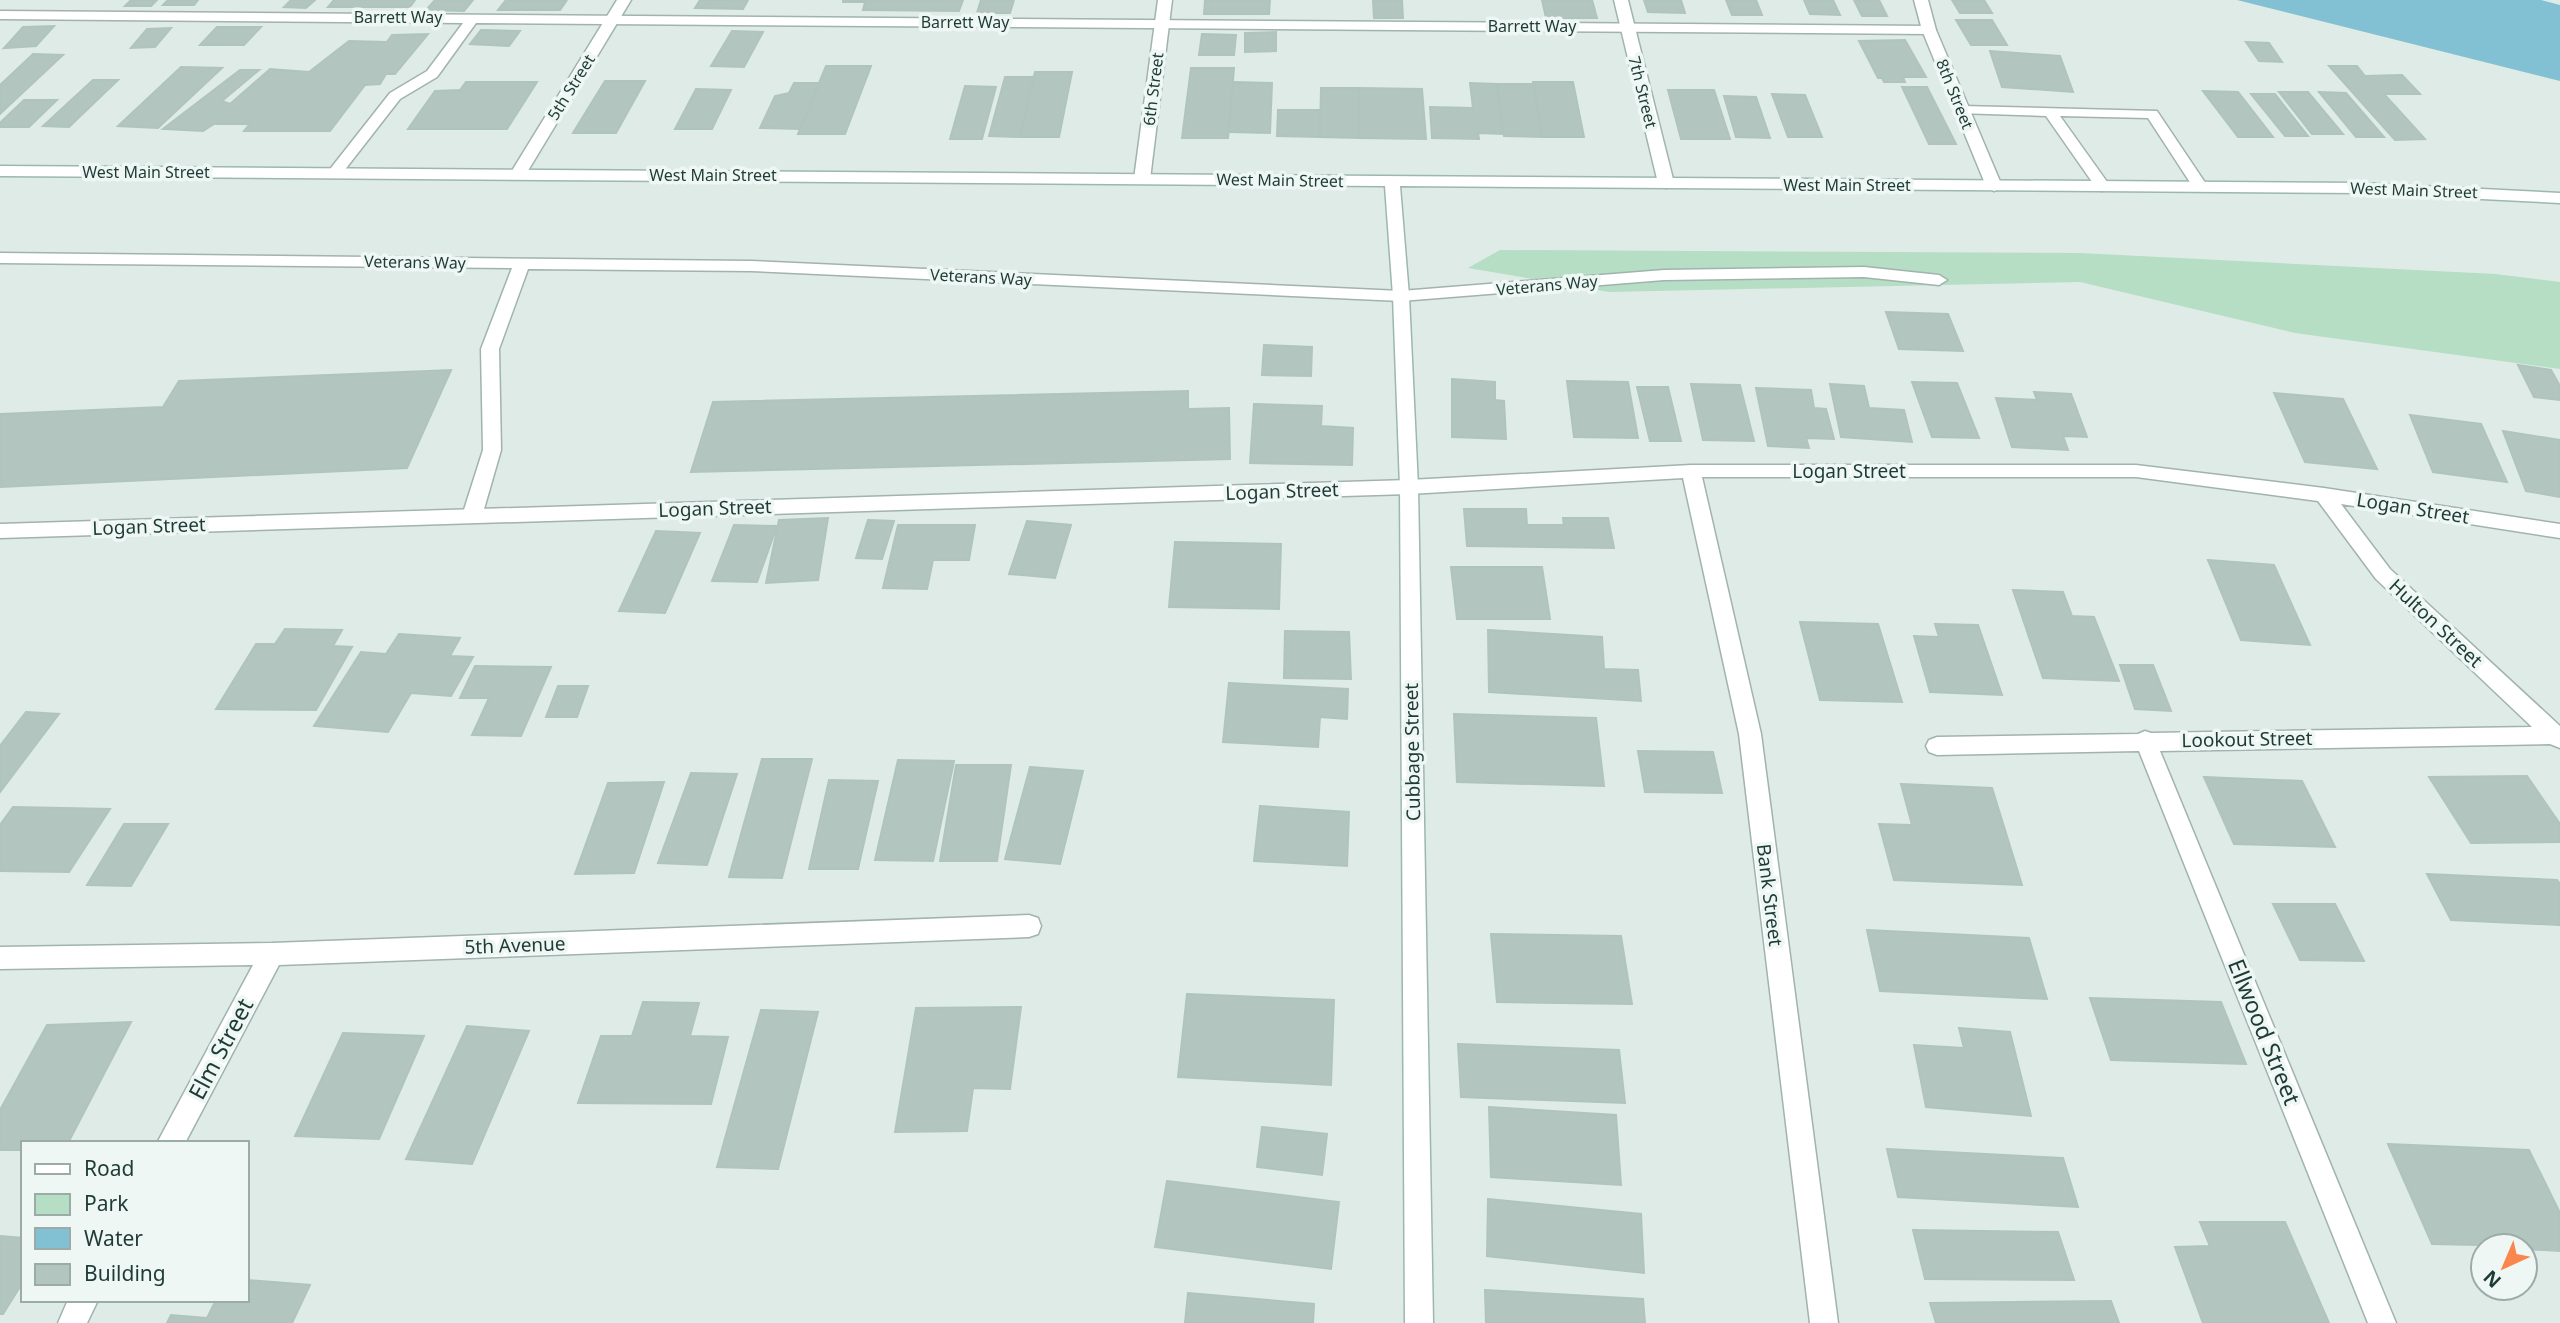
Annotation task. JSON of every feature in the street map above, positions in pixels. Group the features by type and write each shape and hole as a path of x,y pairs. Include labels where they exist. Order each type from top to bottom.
{"street":[{"name":"5th Street","path":"518,174 624,0"},
{"name":"6th Street","path":"1142,178 1165,0"},
{"name":"7th Street","path":"1621,0 1666,183"},
{"name":"8th Street","path":"1921,0 1929,30 1994,186"},
{"name":"Barrett Way","path":"0,15 1929,30"},
{"path":"335,173 395,96 432,74 473,18"},
{"path":"1962,110 2152,114 2200,187"},
{"path":"2050,112 2102,186"},
{"name":"West Main Street","path":"0,172 2362,188 2560,198"},
{"name":"Cubbage Street","path":"1392,181 1401,296 1409,487 1419,1323"},
{"name":"Veterans Way","path":"0,258 751,266 1401,296 1664,275 1864,272 1939,280"},
{"path":"472,516 492,450 490,349 522,264"},
{"name":"Logan Street","path":"0,531 1409,487 1691,471 2136,471 2324,495 2560,531"},
{"name":"Bank Street","path":"1691,471 1750,734 1824,1323"},
{"name":"Hulton Street","path":"2324,495 2383,574 2559,738"},
{"name":"Lookout Street","path":"1937,746 2145,740 2559,738"},
{"name":"Ellwood Street","path":"2145,740 2382,1323"},
{"name":"5th Avenue","path":"0,958 272,954 1029,926"},
{"name":"Elm Street","path":"171,1141 272,954"},
{"path":"72,1323 84,1302"}],"green space":[{"path":"1500,250 2080,253 2495,274 2560,282 2560,369 2295,333 2080,282 1609,292 1468,268"}],"water":[{"path":"2237,0 2541,0 2560,5 2560,81"}],"building":[{"path":"131,0 157,0 151,6 125,6"},
{"path":"168,0 198,0 194,5 163,5"},
{"path":"291,0 315,0 306,8 284,7"},
{"path":"334,0 415,0 410,7 328,7"},
{"path":"435,0 473,0 464,11 426,10"},
{"path":"506,0 567,0 560,10 498,10"},
{"path":"700,0 748,0 743,9 695,8"},
{"path":"843,0 963,0 959,11 863,10 865,2"},
{"path":"981,0 1014,0 1010,13 977,13"},
{"path":"1205,0 1270,0 1269,14 1204,14"},
{"path":"1373,0 1402,0 1403,18 1374,18"},
{"path":"1542,0 1592,0 1597,18 1546,18"},
{"path":"1644,0 1681,0 1685,13 1648,12"},
{"path":"1726,0 1756,0 1762,15 1732,15"},
{"path":"1804,0 1833,0 1840,15 1810,14"},
{"path":"1854,0 1879,0 1887,16 1862,16"},
{"path":"1952,0 1984,0 1992,13 1960,13"},
{"path":"1956,20 1992,20 2007,45 1971,45"},
{"path":"54,26 36,46 4,48 23,27"},
{"path":"217,27 261,27 244,45 200,45"},
{"path":"171,28 155,47 131,48 147,29"},
{"path":"481,30 520,31 509,46 470,44"},
{"path":"732,31 763,32 744,67 711,66"},
{"path":"1276,32 1276,51 1245,52 1245,33"},
{"path":"428,34 395,74 386,74 380,84 365,85 330,131 244,131 250,124 214,124 203,131 163,129 240,70 259,70 222,101 230,104 270,69 309,72 349,41 387,42 392,35"},
{"path":"1202,34 1236,35 1234,55 1199,55"},
{"path":"1905,40 1926,77 1903,77 1905,82 1884,82 1882,78 1878,78 1859,41"},
{"path":"2246,42 2269,43 2282,62 2259,61"},
{"path":"1990,51 2060,56 2073,92 2002,87"},
{"path":"33,54 63,55 0,114 0,85"},
{"path":"826,66 871,66 845,134 798,134"},
{"path":"2329,66 2357,66 2365,76 2402,75 2420,94 2384,94 2425,139 2395,140"},
{"path":"181,67 222,68 158,128 118,126"},
{"path":"1191,68 1234,68 1228,138 1182,138"},
{"path":"1035,72 1072,72 1059,137 1020,137"},
{"path":"1005,77 1034,77 1020,137 989,136"},
{"path":"93,80 118,80 69,127 43,126"},
{"path":"605,81 645,81 616,133 573,133"},
{"path":"466,82 537,82 507,129 408,129 435,91 460,90"},
{"path":"1233,82 1272,83 1270,133 1229,132"},
{"path":"1533,82 1573,82 1584,137 1542,137"},
{"path":"794,83 819,83 800,129 760,128 775,96 789,93"},
{"path":"1470,83 1497,84 1504,134 1478,133 1479,139 1432,138 1430,107 1473,108"},
{"path":"1497,84 1533,84 1542,137 1504,136"},
{"path":"965,86 996,87 982,139 950,139"},
{"path":"1902,87 1927,87 1956,144 1929,144"},
{"path":"1321,88 1359,88 1359,138 1320,137"},
{"path":"1359,88 1422,89 1426,139 1359,138"},
{"path":"696,89 731,90 712,129 675,129"},
{"path":"1668,90 1714,90 1730,139 1681,139"},
{"path":"2203,91 2238,92 2273,137 2238,137"},
{"path":"2279,92 2308,92 2343,134 2312,134"},
{"path":"2319,92 2346,93 2384,137 2356,137"},
{"path":"1772,94 1805,95 1822,137 1788,137"},
{"path":"2251,94 2275,94 2308,136 2285,136"},
{"path":"1724,96 1756,97 1770,138 1736,137"},
{"path":"24,100 57,100 29,127 0,127 0,123"},
{"path":"1278,110 1320,110 1320,137 1277,136"},
{"path":"1886,312 1948,314 1963,351 1899,349"},
{"path":"1264,345 1312,347 1311,376 1262,375"},
{"path":"2518,365 2551,370 2560,386 2560,400 2534,397"},
{"path":"451,370 407,468 0,487 0,414 163,407 179,381"},
{"path":"1452,379 1495,382 1495,400 1504,401 1506,439 1452,437"},
{"path":"1567,381 1628,382 1638,438 1574,437"},
{"path":"1912,382 1957,383 1979,438 1932,437"},
{"path":"1691,384 1740,385 1754,441 1703,440"},
{"path":"1830,384 1864,386 1869,408 1904,410 1912,442 1841,437"},
{"path":"1637,387 1668,387 1681,441 1650,441"},
{"path":"1756,388 1811,390 1814,408 1826,409 1834,439 1806,438 1809,448 1768,446"},
{"path":"1188,391 1188,409 1229,408 1230,459 691,472 713,402"},
{"path":"2034,392 2071,394 2087,437 2063,436 2068,450 2012,447 1996,398 2037,400"},
{"path":"2274,393 2343,399 2377,469 2305,462"},
{"path":"1254,404 1322,406 1321,426 1353,428 1352,465 1250,463"},
{"path":"2410,415 2481,424 2507,482 2433,472"},
{"path":"2503,431 2560,440 2560,497 2526,491"},
{"path":"1464,509 1526,509 1527,525 1564,525 1563,518 1608,518 1614,548 1467,546"},
{"path":"828,518 818,580 766,583 779,520"},
{"path":"868,520 894,521 882,559 856,558"},
{"path":"1027,521 1071,525 1055,578 1009,574"},
{"path":"734,525 777,526 757,582 712,581"},
{"path":"898,525 975,525 969,560 933,560 927,589 883,588"},
{"path":"656,531 700,533 665,613 619,611"},
{"path":"1175,542 1281,544 1279,609 1169,607"},
{"path":"2208,560 2274,565 2310,645 2241,640"},
{"path":"1451,567 1542,567 1550,619 1457,619"},
{"path":"2013,590 2063,592 2072,616 2094,617 2119,681 2043,678"},
{"path":"1800,622 1878,624 1902,702 1820,700"},
{"path":"1935,624 1978,625 2002,695 1930,692 1914,636 1939,637"},
{"path":"285,629 342,630 333,646 352,647 316,710 216,709 256,644 275,644"},
{"path":"1488,630 1602,637 1604,669 1638,670 1641,701 1489,692"},
{"path":"1285,631 1349,632 1351,679 1284,678"},
{"path":"399,634 460,638 450,656 473,657 451,696 411,693 388,732 314,726 361,652 386,654"},
{"path":"2120,665 2153,665 2171,711 2135,709"},
{"path":"475,666 551,667 521,736 472,735 489,698 460,698"},
{"path":"1229,683 1348,689 1347,719 1320,717 1318,747 1223,742"},
{"path":"558,686 588,686 577,717 546,717"},
{"path":"26,712 59,714 0,792 0,746"},
{"path":"1454,714 1596,718 1604,786 1457,782"},
{"path":"1638,751 1713,752 1722,793 1645,792"},
{"path":"762,759 812,759 782,878 729,877"},
{"path":"898,760 954,761 933,861 875,860"},
{"path":"956,765 1011,765 997,861 940,861"},
{"path":"1030,767 1083,771 1060,864 1005,859"},
{"path":"691,773 737,774 707,865 658,863"},
{"path":"2527,776 2560,824 2560,842 2471,843 2429,777"},
{"path":"2204,777 2302,781 2335,847 2234,844"},
{"path":"829,780 878,781 858,869 809,869"},
{"path":"664,782 634,873 575,874 608,783"},
{"path":"1901,784 1992,788 2022,885 1894,880 1879,824 1912,825"},
{"path":"1260,806 1349,812 1347,866 1254,861"},
{"path":"13,807 110,809 69,872 0,871 0,825"},
{"path":"124,824 168,824 131,886 87,885"},
{"path":"2427,874 2557,880 2560,884 2560,925 2451,920"},
{"path":"2273,904 2335,904 2364,961 2300,960"},
{"path":"1867,930 2029,938 2047,999 1880,991"},
{"path":"1491,934 1621,936 1632,1004 1497,1002"},
{"path":"1187,994 1334,1000 1331,1085 1178,1077"},
{"path":"2090,998 2221,1002 2246,1064 2111,1060"},
{"path":"643,1002 699,1003 690,1036 728,1037 711,1104 578,1103 601,1036 632,1036"},
{"path":"1021,1007 1010,1089 973,1088 967,1131 895,1132 916,1008"},
{"path":"761,1010 818,1012 778,1169 717,1167"},
{"path":"131,1022 69,1141 21,1141 21,1150 0,1150 0,1110 47,1025"},
{"path":"467,1026 529,1031 472,1164 406,1159"},
{"path":"1959,1028 2010,1032 2031,1116 1926,1107 1914,1045 1964,1048"},
{"path":"343,1033 424,1036 379,1139 295,1136"},
{"path":"1458,1044 1619,1050 1625,1103 1461,1097"},
{"path":"1489,1107 1616,1115 1621,1185 1491,1177"},
{"path":"1262,1127 1327,1134 1322,1175 1257,1167"},
{"path":"2388,1144 2529,1150 2560,1213 2560,1251 2539,1250 2539,1232 2469,1232 2469,1245 2432,1244"},
{"path":"1887,1149 2063,1158 2078,1207 1898,1197"},
{"path":"1167,1181 1339,1202 1331,1269 1155,1247"},
{"path":"1488,1199 1641,1214 1644,1273 1487,1256"},
{"path":"2200,1222 2285,1222 2329,1323 2203,1323 2175,1247 2210,1246"},
{"path":"1913,1230 2058,1232 2074,1280 1925,1279"},
{"path":"0,1236 21,1238 21,1285 3,1314 0,1314"},
{"path":"248,1280 310,1285 292,1323 167,1323 171,1315 207,1318 215,1302 248,1302"},
{"path":"1485,1290 1643,1299 1645,1323 1486,1323"},
{"path":"1188,1293 1314,1304 1313,1323 1185,1323"},
{"path":"2111,1301 2119,1323 1936,1323 1930,1303"}]}
